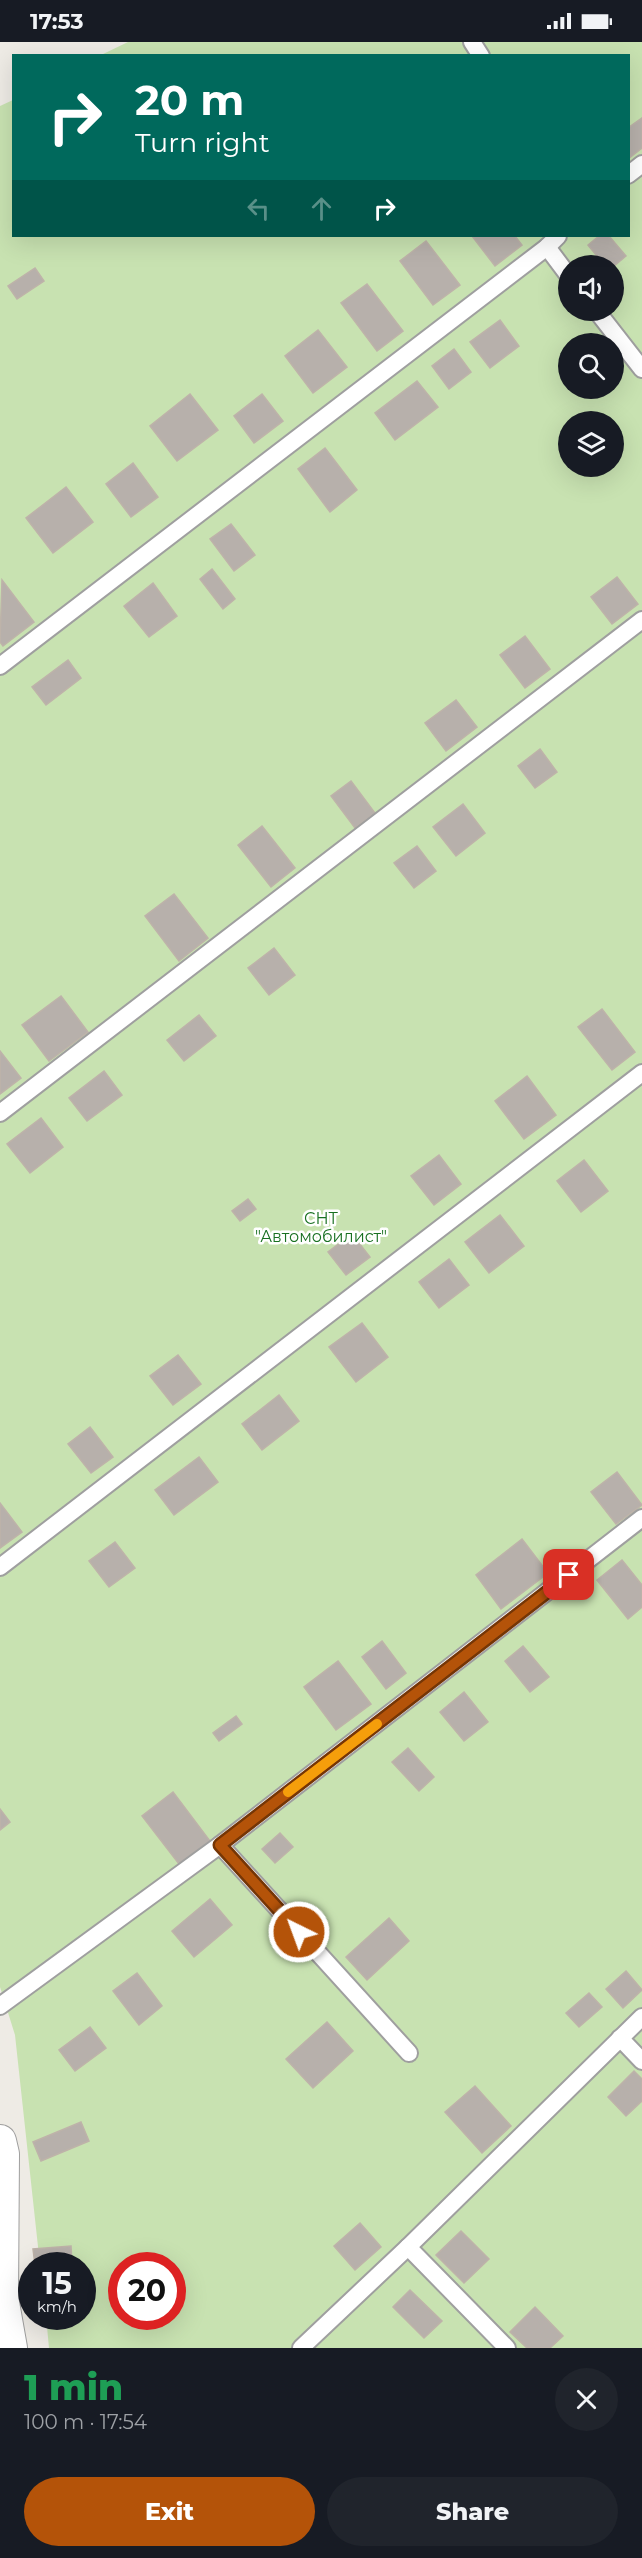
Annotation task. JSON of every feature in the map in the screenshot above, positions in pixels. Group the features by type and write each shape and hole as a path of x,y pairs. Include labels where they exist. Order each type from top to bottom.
{"street":[{"path":"0,2141 3,2154 2,2297 11,2348"}],"lane":[{"path":"630,173 642,164"},
{"path":"0,666 553,242"},
{"path":"605,321 642,369"},
{"path":"0,1113 642,620"},
{"path":"0,1567 642,1072"},
{"path":"0,2006 220,1845 642,1518"},
{"path":"220,1845 409,2053"},
{"path":"301,2348 408,2247 642,2017"},
{"path":"620,2038 642,2061"},
{"path":"408,2247 507,2348"}],"green space":[{"name":"СНТ \"Автомобилист\"","path":"128,42 642,42 642,2348 49,2348 47,2330 96,2330 96,2252 39,2252 15,2035 0,1987 0,106 12,100 12,237 630,237 630,54 103,54"}],"building":[{"path":"642,118 642,148 630,157 630,127"},
{"path":"473,237 516,237 522,245 495,266"},
{"path":"598,237 610,237 626,256 624,258 624,255 596,255 588,245"},
{"path":"426,241 460,285 433,305 400,261"},
{"path":"35,268 44,281 17,299 8,286"},
{"path":"367,284 403,331 377,351 341,303"},
{"path":"500,320 519,346 490,368 470,342"},
{"path":"318,330 347,367 313,393 285,356"},
{"path":"454,349 471,372 449,389 432,366"},
{"path":"417,381 438,407 395,440 375,413"},
{"path":"190,394 218,430 177,461 150,426"},
{"path":"262,394 283,421 254,443 234,416"},
{"path":"325,448 357,490 330,512 298,469"},
{"path":"133,463 158,497 131,517 106,484"},
{"path":"66,487 93,522 53,553 26,518"},
{"path":"231,524 255,555 234,571 210,539"},
{"path":"212,569 235,599 223,609 200,579"},
{"path":"617,577 638,604 612,624 591,597"},
{"path":"2,580 34,622 3,646 0,642"},
{"path":"153,583 177,616 149,637 124,606"},
{"path":"525,636 550,669 525,688 500,655"},
{"path":"68,660 81,678 46,705 32,687"},
{"path":"456,700 477,727 446,751 425,723"},
{"path":"540,749 557,772 535,788 518,766"},
{"path":"351,781 375,813 355,828 331,796"},
{"path":"463,804 485,833 456,856 433,827"},
{"path":"262,826 295,868 271,887 238,845"},
{"path":"417,846 436,871 414,888 394,863"},
{"path":"174,894 208,938 179,961 145,916"},
{"path":"274,948 295,975 269,995 248,968"},
{"path":"61,996 88,1032 49,1061 22,1025"},
{"path":"602,1009 635,1052 612,1070 578,1027"},
{"path":"199,1015 216,1036 184,1061 167,1040"},
{"path":"0,1051 21,1078 0,1094"},
{"path":"104,1071 122,1095 87,1121 69,1098"},
{"path":"527,1076 556,1115 524,1139 495,1101"},
{"path":"41,1118 63,1147 30,1173 7,1144"},
{"path":"439,1155 461,1184 434,1205 411,1176"},
{"path":"584,1160 608,1191 581,1212 557,1181"},
{"path":"248,1199 256,1209 240,1221 232,1211"},
{"path":"500,1215 524,1246 489,1273 465,1242"},
{"path":"352,1234 370,1257 346,1275 328,1252"},
{"path":"449,1259 469,1285 439,1308 419,1282"},
{"path":"362,1323 388,1357 356,1382 329,1347"},
{"path":"178,1355 201,1384 173,1405 150,1376"},
{"path":"279,1395 299,1421 262,1450 242,1424"},
{"path":"90,1427 113,1457 91,1473 68,1444"},
{"path":"199,1457 218,1482 174,1515 155,1490"},
{"path":"617,1472 642,1505 616,1524 591,1492"},
{"path":"0,1503 22,1532 0,1548"},
{"path":"522,1539 548,1573 501,1609 476,1575"},
{"path":"115,1542 135,1568 109,1587 89,1561"},
{"path":"622,1560 642,1585 642,1607 628,1619 597,1580"},
{"path":"382,1641 406,1673 386,1689 362,1657"},
{"path":"523,1646 549,1677 530,1692 505,1661"},
{"path":"338,1661 371,1704 336,1730 304,1687"},
{"path":"464,1692 488,1722 464,1741 440,1712"},
{"path":"236,1716 242,1724 219,1741 213,1733"},
{"path":"408,1748 434,1777 419,1791 392,1762"},
{"path":"173,1792 210,1841 179,1864 142,1816"},
{"path":"0,1809 10,1822 0,1830"},
{"path":"280,1833 293,1847 275,1863 262,1849"},
{"path":"210,1899 232,1925 194,1957 172,1931"},
{"path":"389,1918 409,1941 367,1980 346,1957"},
{"path":"626,1971 642,1990 623,2008 606,1989"},
{"path":"137,1973 162,2006 139,2025 113,1991"},
{"path":"589,1993 602,2007 579,2027 566,2013"},
{"path":"327,2022 353,2051 313,2088 286,2059"},
{"path":"90,2027 106,2048 75,2071 59,2050"},
{"path":"634,2071 642,2079 642,2101 626,2116 608,2097"},
{"path":"475,2086 511,2126 482,2153 445,2112"},
{"path":"81,2122 89,2141 41,2161 33,2142"},
{"path":"360,2223 381,2247 355,2270 334,2246"},
{"path":"461,2231 489,2259 464,2283 436,2255"},
{"path":"71,2246 71,2252 33,2252 33,2249"},
{"path":"410,2290 442,2321 424,2338 393,2307"},
{"path":"535,2307 563,2336 550,2348 527,2348 510,2332"}],"slow traffic":[{"path":"288,1792 377,1724"}],"route":[{"path":"299,1932 220,1845 569,1575"}]}
